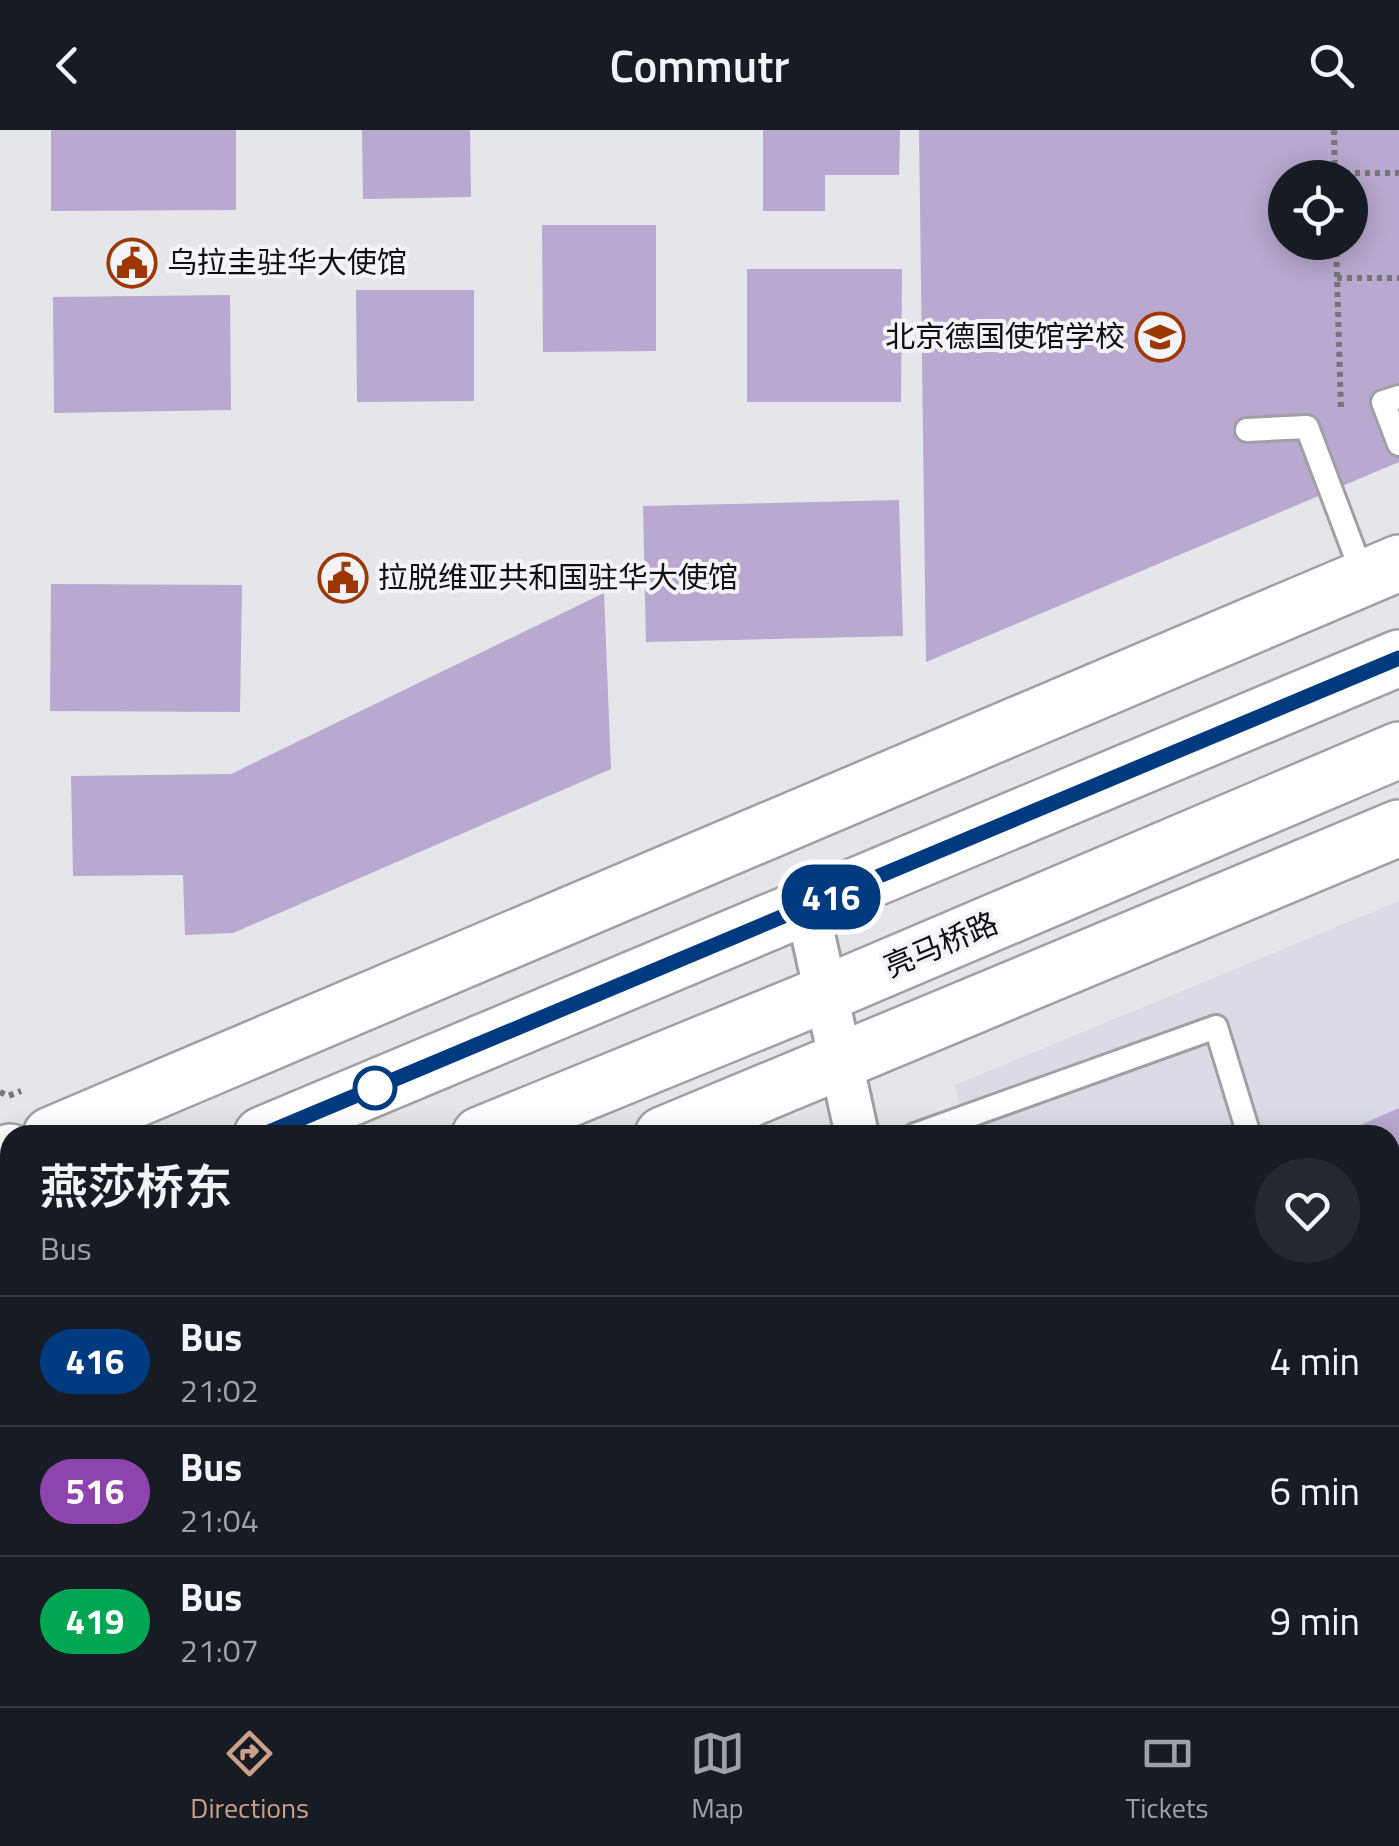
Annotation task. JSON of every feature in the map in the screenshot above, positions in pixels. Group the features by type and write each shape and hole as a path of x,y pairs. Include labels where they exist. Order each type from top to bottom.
{"main road":[{"path":"75,1125 1381,570"},
{"path":"286,1125 1399,658"},
{"name":"亮马桥路","path":"504,1125 825,994 1399,750"},
{"path":"686,1125 1399,828"}],"street":[{"path":"807,907 854,1125"}],"lane":[{"path":"1399,397 1383,402 1399,444"},
{"path":"1248,430 1308,427 1381,570"},
{"path":"943,1125 1216,1027 1246,1125"}],"path":[{"path":"1334,130 1335,160"},
{"path":"1368,174 1399,173"},
{"path":"1336,260 1341,414 1346,427"},
{"path":"1337,278 1399,278"}],"shaded area":[{"path":"1399,901 1399,1125 963,1125 955,1085"}],"building":[{"path":"51,130 236,130 236,210 51,211"},
{"path":"362,130 470,130 471,197 363,199"},
{"path":"763,130 900,130 899,175 825,175 825,211 763,211"},
{"name":"北京德国使馆学校","path":"919,130 1399,130 1399,462 926,662"},
{"path":"542,225 656,225 656,351 543,352"},
{"path":"747,269 902,269 901,402 747,402"},
{"path":"356,290 474,290 474,401 357,402"},
{"path":"230,295 231,410 54,413 53,297"},
{"path":"899,500 903,636 646,642 643,506"},
{"path":"51,584 242,585 240,712 50,711"},
{"path":"604,593 611,769 233,933 185,935 183,875 73,876 71,776 231,774"},
{"path":"1399,1108 1399,1125 1360,1125"}],"bus line":[{"name":"416","path":"286,1125 1399,658"}],"place":[{"name":"乌拉圭驻华大使馆","path":"132,263"},
{"name":"北京德国使馆学校","path":"1160,337"},
{"name":"拉脱维亚共和国驻华大使馆","path":"343,578"}]}
